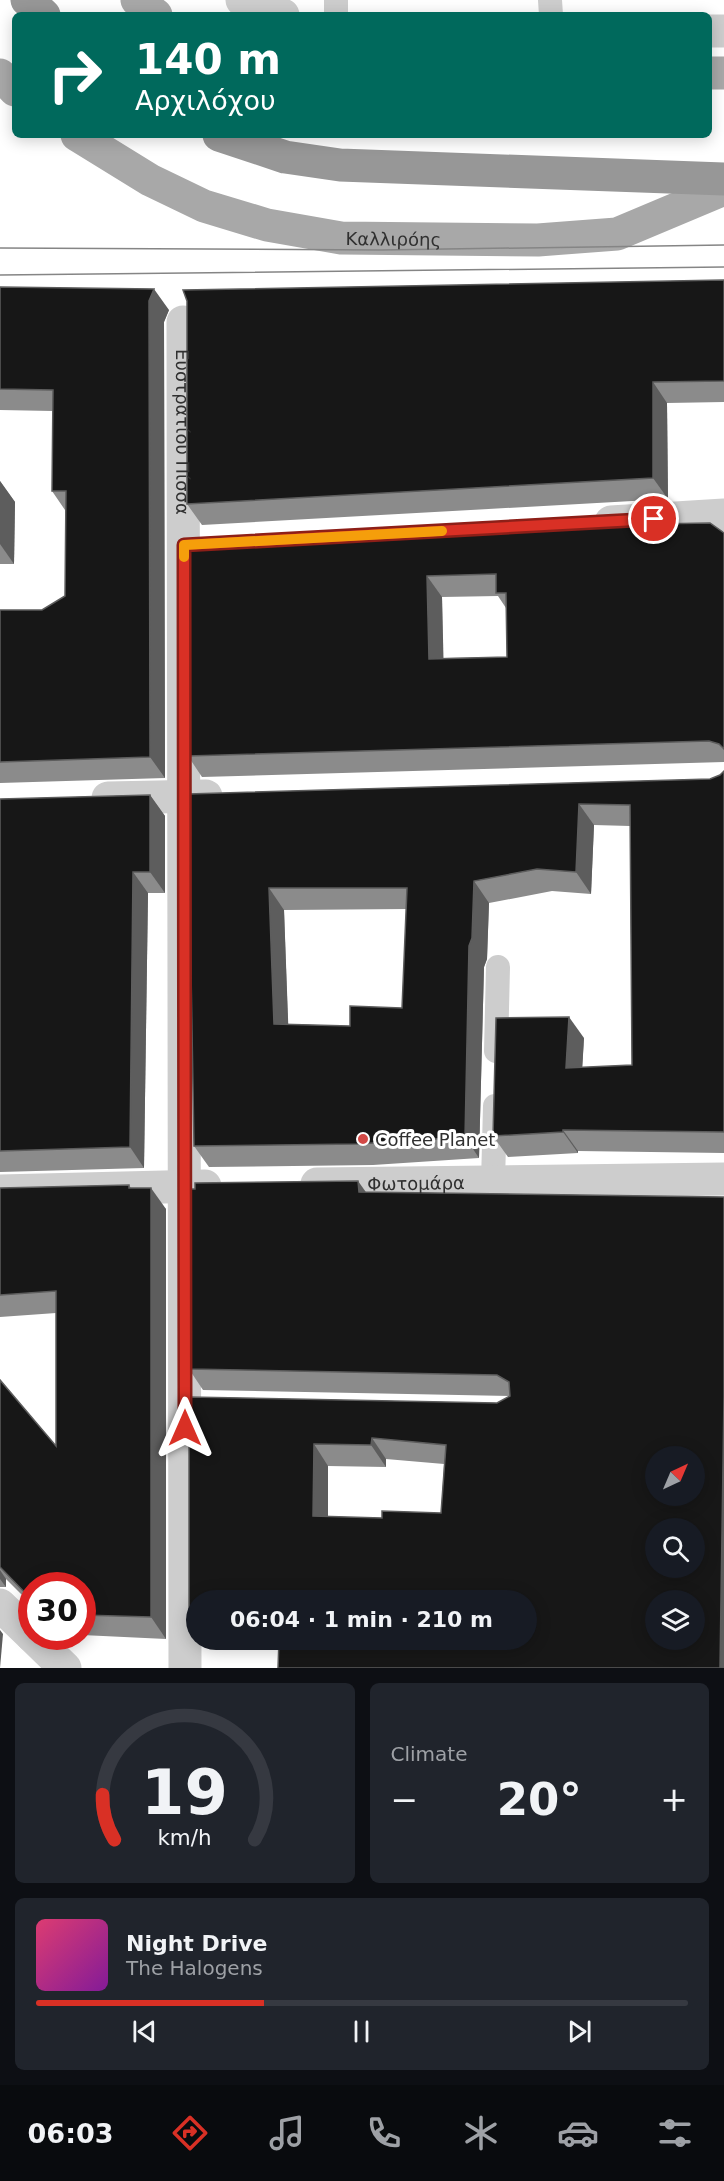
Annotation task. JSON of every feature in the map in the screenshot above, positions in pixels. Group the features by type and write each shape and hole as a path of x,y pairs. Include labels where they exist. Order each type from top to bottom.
{"highway":[{"path":"27,0 41,12"},
{"path":"228,138 285,157 340,165 724,179"}],"main road":[{"path":"137,0 152,12"},
{"path":"0,75 12,87"},
{"name":"Καλλιρόης","path":"82,138 150,180 204,206 267,225 341,238 538,240 617,234 724,189"}],"street":[{"path":"242,0 275,12"},
{"name":"Ευστρατίου Πίσσα","path":"183,322 184,1186 197,1404 185,1668"},
{"path":"583,523 724,515"},
{"path":"184,545 219,543"},
{"path":"80,799 231,795"},
{"name":"Φωτομάρα","path":"291,1185 724,1179"},
{"path":"0,1191 232,1185"},
{"path":"0,1605 18,1622"},
{"path":"46,1650 64,1668"}],"lane":[{"path":"493,1182 498,967"}],"building":[{"path":"724,280 724,381 653,382 653,478 187,504 187,301 183,290"},
{"path":"0,287 154,289 149,301 150,757 0,762 0,610 42,610 65,596 66,491 52,491 53,390 0,389"},
{"path":"653,516 653,524 710,523 724,533 724,749 719,744 709,741 188,756 187,542","holes":["496,574 496,593 506,593 507,657 429,659 427,576"]},
{"path":"724,771 724,1132 563,1130 563,1132 493,1136 496,1018 569,1017 566,1068 632,1065 630,805 579,804 576,872 537,869 474,881 472,938 469,946 465,1137 358,1144 194,1146 188,794 710,779","holes":["269,888 407,888 402,1008 350,1006 350,1026 274,1024"]},
{"path":"150,795 150,872 133,872 130,1147 0,1151 0,799"},
{"path":"358,1181 359,1192 724,1197 720,1668 278,1668 279,1650 537,1650 537,1590 189,1590 189,1397 497,1403 510,1396 509,1382 497,1375 189,1369 188,1189 195,1189 195,1183","holes":["372,1438 446,1445 441,1513 382,1511 382,1518 313,1516 314,1444 371,1445"]},
{"path":"129,1185 129,1188 151,1188 151,1617 96,1615 96,1572 18,1572 18,1586 0,1567 0,1380 56,1446 56,1291 0,1295 0,1188"}],"tram line":[{"path":"0,248 381,250 724,245"},
{"path":"0,275 724,267"}],"slow traffic":[{"path":"184,557 184,545 442,531"}],"place":[{"name":"Coffee Planet","path":"363,1139"}],"route":[{"path":"185,1428 184,545 654,519"}]}
